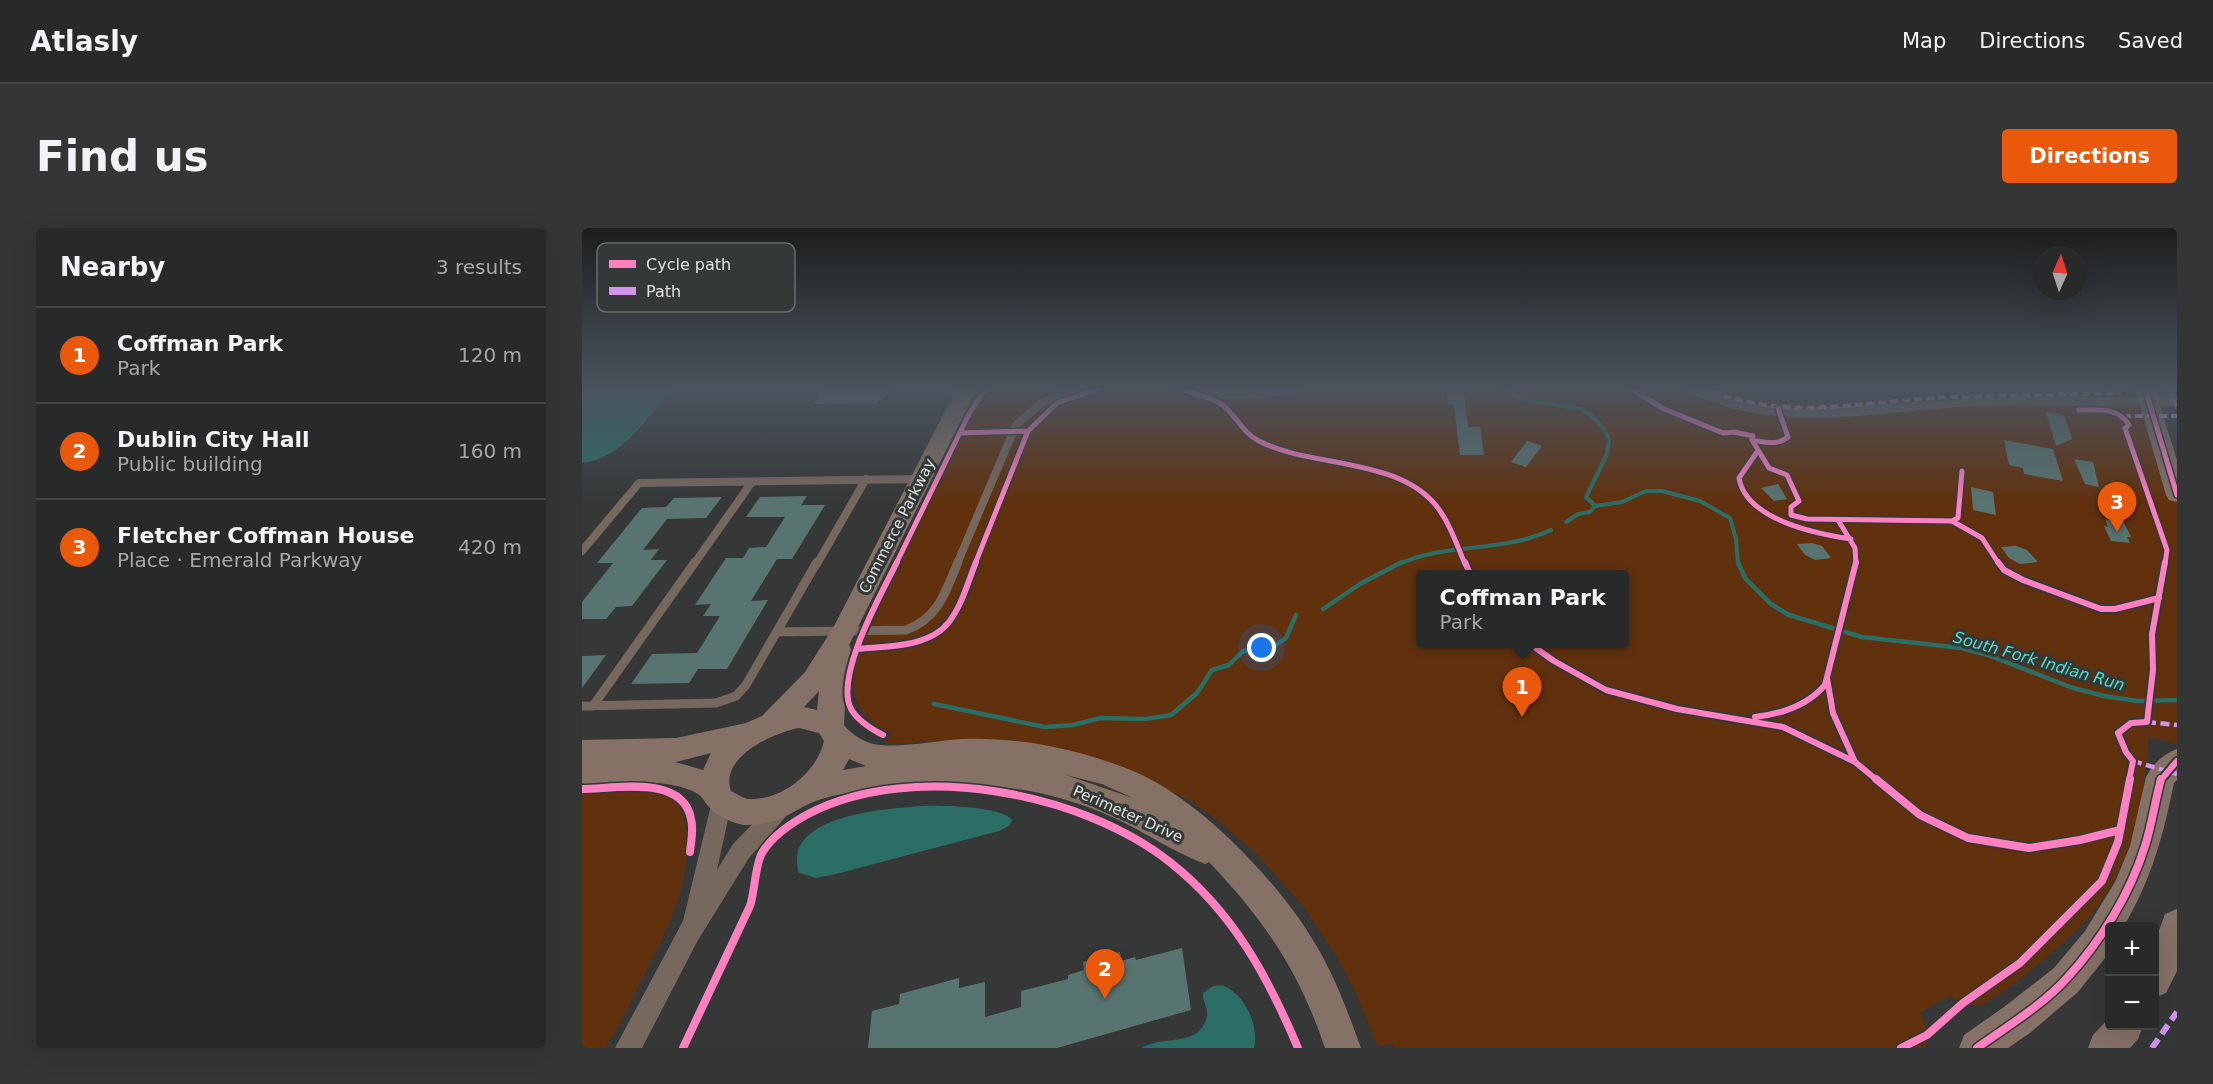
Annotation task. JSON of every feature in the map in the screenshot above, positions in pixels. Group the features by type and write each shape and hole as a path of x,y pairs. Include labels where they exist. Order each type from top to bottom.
{"main road":[{"name":"Commerce Parkway","path":"763,727 814,679 843,633 947,426"},
{"path":"2158,426 2174,474 2177,495"},
{"name":"Commerce Parkway","path":"834,733 836,659 843,633"},
{"path":"582,752 676,750 729,740 786,719 811,718 834,733 838,750 833,764 822,779 797,798 763,810 737,809 718,794 684,774 666,771 582,772"},
{"path":"718,794 716,777 720,765 734,747 763,727"},
{"name":"Perimeter Drive","path":"834,733 874,756 944,751 995,752 1046,759 1108,774 1137,786 1170,805 1229,863 1292,937 1330,1012 1343,1048"},
{"path":"1977,1048 2017,1020 2066,980 2097,942 2128,890 2145,846 2161,777 2177,761"},
{"name":"Perimeter Drive","path":"797,798 854,780 927,771 972,772 1025,778 1094,796 1176,834 1229,863"},
{"path":"2157,976 2168,954 2177,925"},
{"path":"2106,1048 2122,1030"}],"street":[{"path":"690,932 718,794"},
{"path":"628,1048 690,932 747,843 797,798"}],"lane":[{"path":"777,632 843,633 906,630 932,617 940,605 1015,426"},
{"path":"582,551 639,483 920,478"},
{"path":"582,706 724,702 736,696 746,685 866,479"},
{"path":"593,706 752,482"}],"shaded area":[{"path":"582,426 641,426 623,445 611,453 597,460 582,463"},
{"path":"967,426 2156,426 2177,495 2177,744 2149,737 2141,803 2131,841 2113,881 2089,917 2035,966 1988,1001 1979,1005 1971,1005 1949,996 1920,1013 1928,1034 1925,1048 1394,1048 1392,1043 1378,1047 1355,991 1337,957 1303,906 1257,854 1220,822 1192,802 1159,785 967,740 884,744 892,734 868,718 856,698 854,674 860,645"},
{"path":"658,790 674,800 686,822 685,869 678,902 658,947 608,1044 604,1048 582,1048 582,792"},
{"path":"921,806 984,809 1006,815 1012,820 1010,825 999,831 836,874 816,878 799,873 798,854 805,838 820,827 862,813"},
{"path":"1222,985 1230,989 1244,1003 1252,1020 1254,1048 1141,1048 1182,1039 1198,1032 1204,1025 1207,1015 1203,993 1213,986"}],"building":[{"path":"1457,426 1480,427 1484,455 1460,455"},
{"path":"2050,426 2068,426 2072,439 2056,446"},
{"path":"2004,440 2053,449 2063,481 2024,474 2023,468 2009,465"},
{"path":"1527,441 1542,446 1526,467 1511,462"},
{"path":"2074,459 2093,462 2099,487 2085,484"},
{"path":"1778,484 1787,499 1774,501 1761,488"},
{"path":"1971,487 1993,492 1996,515 1973,510"},
{"path":"807,496 801,505 825,505 792,559 777,559 751,601 768,600 727,669 698,669 689,683 631,684 652,654 697,653 720,616 703,616 711,604 695,605 726,558 743,558 749,548 766,547 785,517 746,517 760,497"},
{"path":"722,497 706,518 667,519 643,550 659,549 651,560 667,560 632,606 616,607 606,619 582,619 582,602 613,563 597,563 642,508 666,507 674,498"},
{"path":"2105,519 2123,521 2131,537 2127,537 2130,543 2111,541 2104,526 2108,527"},
{"path":"1812,543 1822,546 1831,558 1815,560 1805,555 1797,544"},
{"path":"2016,546 2027,550 2038,562 2020,564 2009,558 2001,547"},
{"path":"606,655 582,688 582,656"},
{"path":"1182,948 1191,1010 1057,1048 868,1048 872,1011 899,1004 900,994 959,978 959,988 985,982 985,1017 1021,1007 1021,991 1068,979 1068,975 1084,970 1083,962 1120,952 1121,961 1135,957 1136,960"}],"waterway":[{"name":"South Fork Indian Run","path":"1595,506 1586,497 1607,454 1609,440 1601,426"},
{"name":"South Fork Indian Run","path":"1595,506 1622,502 1646,491 1662,491 1700,501 1730,518 1736,539 1738,564"},
{"path":"1566,522 1578,514 1590,512 1595,506"},
{"path":"1399,564 1437,553 1514,542 1551,530"},
{"path":"1323,609 1360,584 1402,562"},
{"name":"South Fork Indian Run","path":"1738,562 1745,578 1771,604 1789,615 1862,637 1961,648 1988,655 2073,688 2104,696 2137,701 2177,700"},
{"path":"934,704 1045,727 1073,725 1100,718 1145,719 1171,715 1197,693 1212,670 1229,665 1243,651 1273,647 1286,638 1296,615"}],"marked path":[{"path":"2147,722 2177,725"},
{"path":"2133,761 2177,774"},
{"path":"2152,1048 2177,1012"}],"cycle path":[{"path":"883,735 865,724 851,708 848,700 849,678 866,625 963,426"},
{"path":"960,433 1028,431 1033,426"},
{"path":"1240,426 1259,441 1289,453 1369,468 1404,482 1427,496 1442,513 1468,570"},
{"path":"1706,426 1723,433 1734,432 1753,436 1752,440 1766,443 1780,442 1788,437 1784,426"},
{"path":"1901,1048 1927,1035 1963,1003 2020,963 2102,881 2118,842 2133,761 2126,752 2118,733 2131,723 2147,722 2153,670 2152,634 2167,550 2125,428 2127,426"},
{"path":"2156,426 2177,495"},
{"path":"857,649 914,642 935,634 948,623 958,607 1028,431"},
{"path":"1752,440 1769,468 1787,475 1799,501 1791,507 1791,515 1807,519 1952,521 1958,518 1962,471"},
{"path":"1757,452 1739,478 1745,493 1753,501 1774,517 1798,528 1851,539"},
{"path":"1755,717 1794,708 1811,698 1825,685 1856,566 1855,548 1838,520"},
{"path":"1952,521 1978,535 2004,570 2023,580 2101,609 2115,609 2159,598"},
{"path":"1536,648 1606,690 1677,709 1783,727 1855,762 1920,815 1968,838 2029,848 2080,840 2120,830"},
{"path":"1827,678 1833,713 1855,762"},
{"path":"1977,1048 2017,1020 2066,980 2097,942 2128,890 2145,846 2161,777 2177,761"},
{"path":"582,789 641,786 669,792 680,799 691,815 690,852"},
{"path":"683,1048 750,906 756,887 758,862 764,850 794,822 831,802 874,791 920,787 967,789 1013,795 1056,805 1105,823 1151,848 1203,891 1237,931 1265,975 1298,1048"}],"place":[{"name":"Fletcher Coffman House","path":"2117,532"},
{"name":"Coffman Park","path":"1522,717"},
{"name":"Dublin City Hall","path":"1105,999"}]}
